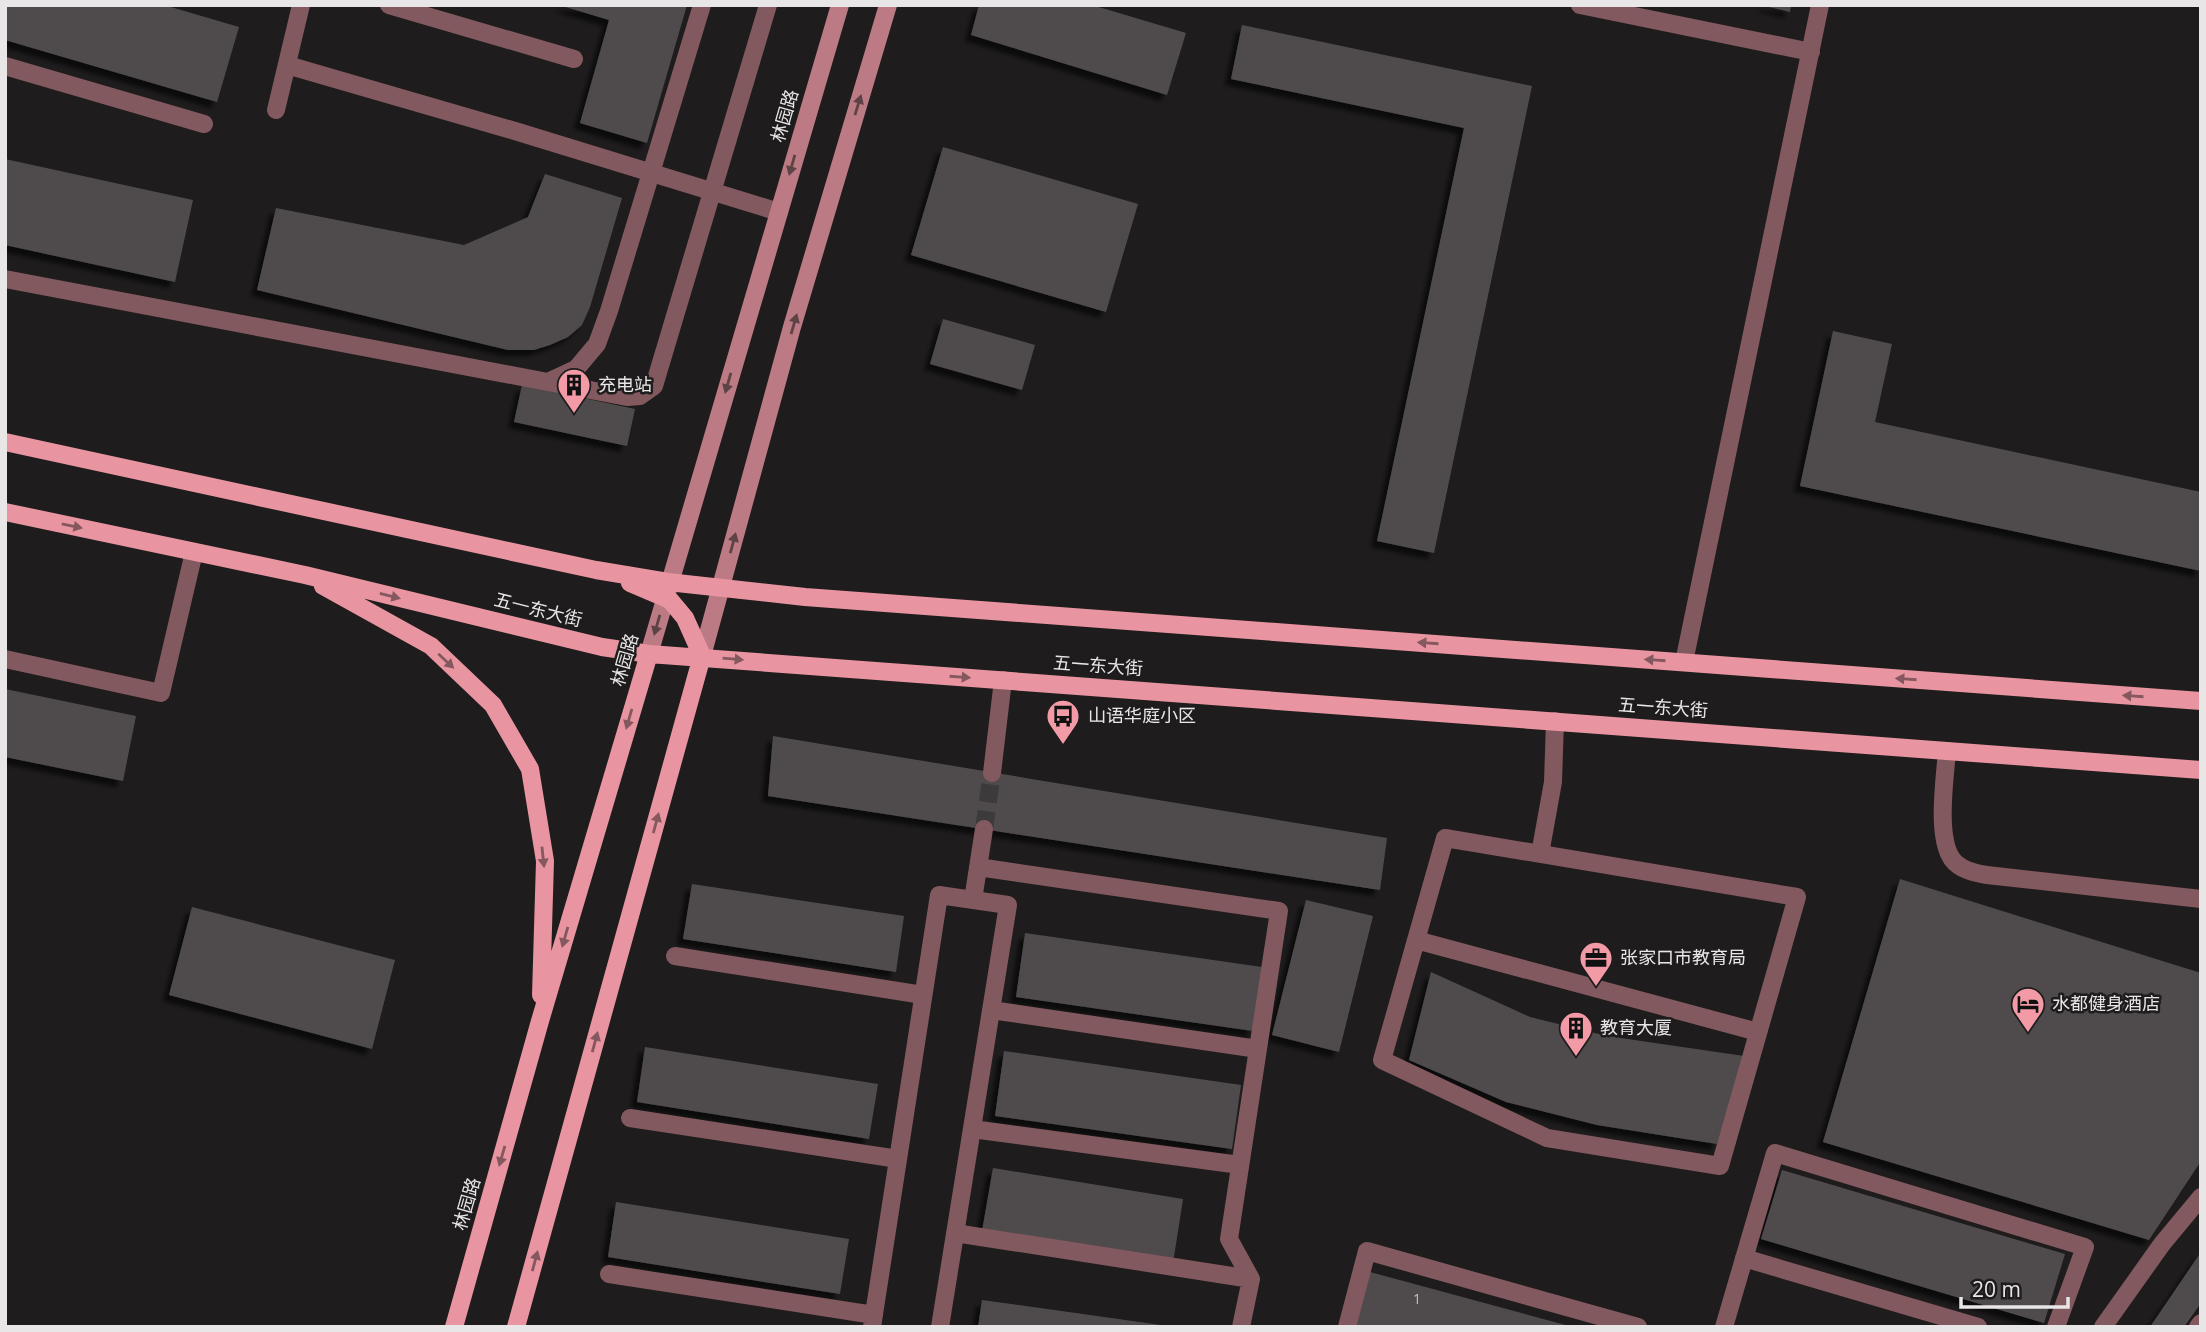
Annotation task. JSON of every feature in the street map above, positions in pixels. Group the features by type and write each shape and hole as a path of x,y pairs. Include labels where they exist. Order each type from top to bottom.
{"main road":[{"name":"林园路","path":"454,1327 666,589 840,5"},
{"path":"516,1327 792,327 888,5"},
{"path":"5,442 596,570 666,589 721,588 805,597 2201,701"},
{"name":"五一东大街","path":"5,512 304,575 603,647 649,654 2201,770"},
{"path":"304,575 431,646 493,705 530,769 545,861 540,1021"},
{"path":"666,589 685,618 702,656"}],"street":[{"path":"276,110 301,5"},
{"path":"388,5 574,59"},
{"path":"548,382 576,369 597,344 610,312 702,5"},
{"path":"5,279 627,397 640,396 654,386 768,5"},
{"path":"1580,5 1811,52"},
{"path":"1684,662 1821,5"},
{"path":"287,65 779,212"},
{"path":"5,66 204,124"},
{"path":"5,659 161,693 194,552"},
{"path":"992,772 1003,680"},
{"path":"1540,854 1553,782 1555,721"},
{"path":"1947,751 1942,816 1951,858 1961,867 1987,875 2201,899"},
{"path":"973,900 984,829"},
{"path":"1445,838 1797,897 1720,1166 1547,1138 1382,1060 1416,940 1445,838"},
{"path":"978,867 1279,911 1229,1239 1251,1279 1241,1327"},
{"path":"609,1274 873,1321 939,895 1008,905 940,1327"},
{"path":"1416,940 1758,1032"},
{"path":"675,956 923,995"},
{"path":"991,1010 1258,1048"},
{"path":"630,1118 898,1159"},
{"path":"972,1129 1240,1165"},
{"path":"1724,1327 1774,1153 2085,1247 2056,1327"},
{"path":"2103,1327 2162,1244 2201,1197"},
{"path":"955,1233 1251,1279"},
{"path":"1347,1327 1367,1251 1639,1327"},
{"path":"1744,1258 1977,1327"}],"building":[{"path":"5,5 164,5 239,27 217,102 5,40"},
{"path":"559,5 687,5 647,143 580,123 609,20"},
{"path":"979,5 1092,5 1186,33 1167,95 971,35"},
{"path":"1761,5 1791,5 1790,12"},
{"path":"1242,25 1532,86 1434,553 1377,541 1464,128 1231,79"},
{"path":"943,147 1138,204 1106,312 911,255"},
{"path":"5,159 193,200 175,282 5,245"},
{"path":"545,174 622,198 590,307 582,325 568,337 550,345 534,350 508,350 257,290 276,208 464,245 528,217"},
{"path":"943,319 1035,345 1022,390 930,364"},
{"path":"1833,331 1892,344 1875,422 2201,492 2201,571 1800,486"},
{"name":"充电站","path":"522,385 635,409 627,446 514,422"},
{"path":"5,689 136,716 123,781 5,757"},
{"path":"773,736 1387,838 1380,890 768,796"},
{"name":"水都健身酒店","path":"1900,879 2201,973 2201,1161 2149,1240 1823,1142"},
{"path":"692,884 904,916 896,972 683,939"},
{"path":"1306,900 1373,916 1339,1052 1272,1035"},
{"path":"192,907 395,960 372,1049 169,995"},
{"path":"1025,933 1262,967 1253,1031 1016,997"},
{"name":"教育大厦","path":"1431,972 1530,1017 1607,1036 1744,1056 1717,1144 1597,1125 1506,1102 1409,1060"},
{"path":"645,1047 878,1084 869,1139 637,1102"},
{"path":"1004,1051 1241,1085 1232,1149 995,1116"},
{"path":"993,1168 1183,1199 1173,1263 982,1231"},
{"path":"1782,1170 2065,1254 2044,1323 1761,1239"},
{"path":"616,1202 849,1239 840,1294 608,1257"},
{"path":"2201,1252 2201,1303 2184,1327 2150,1327"},
{"path":"1370,1272 1569,1326 1569,1327 1355,1327"},
{"path":"982,1300 1161,1325 1161,1327 978,1327"}],"tunnel":[{"path":"984,829 992,773"}],"place":[{"name":"充电站","path":"574,415"},
{"name":"山语华庭小区","path":"1063,746"},
{"name":"张家口市教育局","path":"1596,988"},
{"name":"水都健身酒店","path":"2028,1034"},
{"name":"教育大厦","path":"1576,1058"}]}
